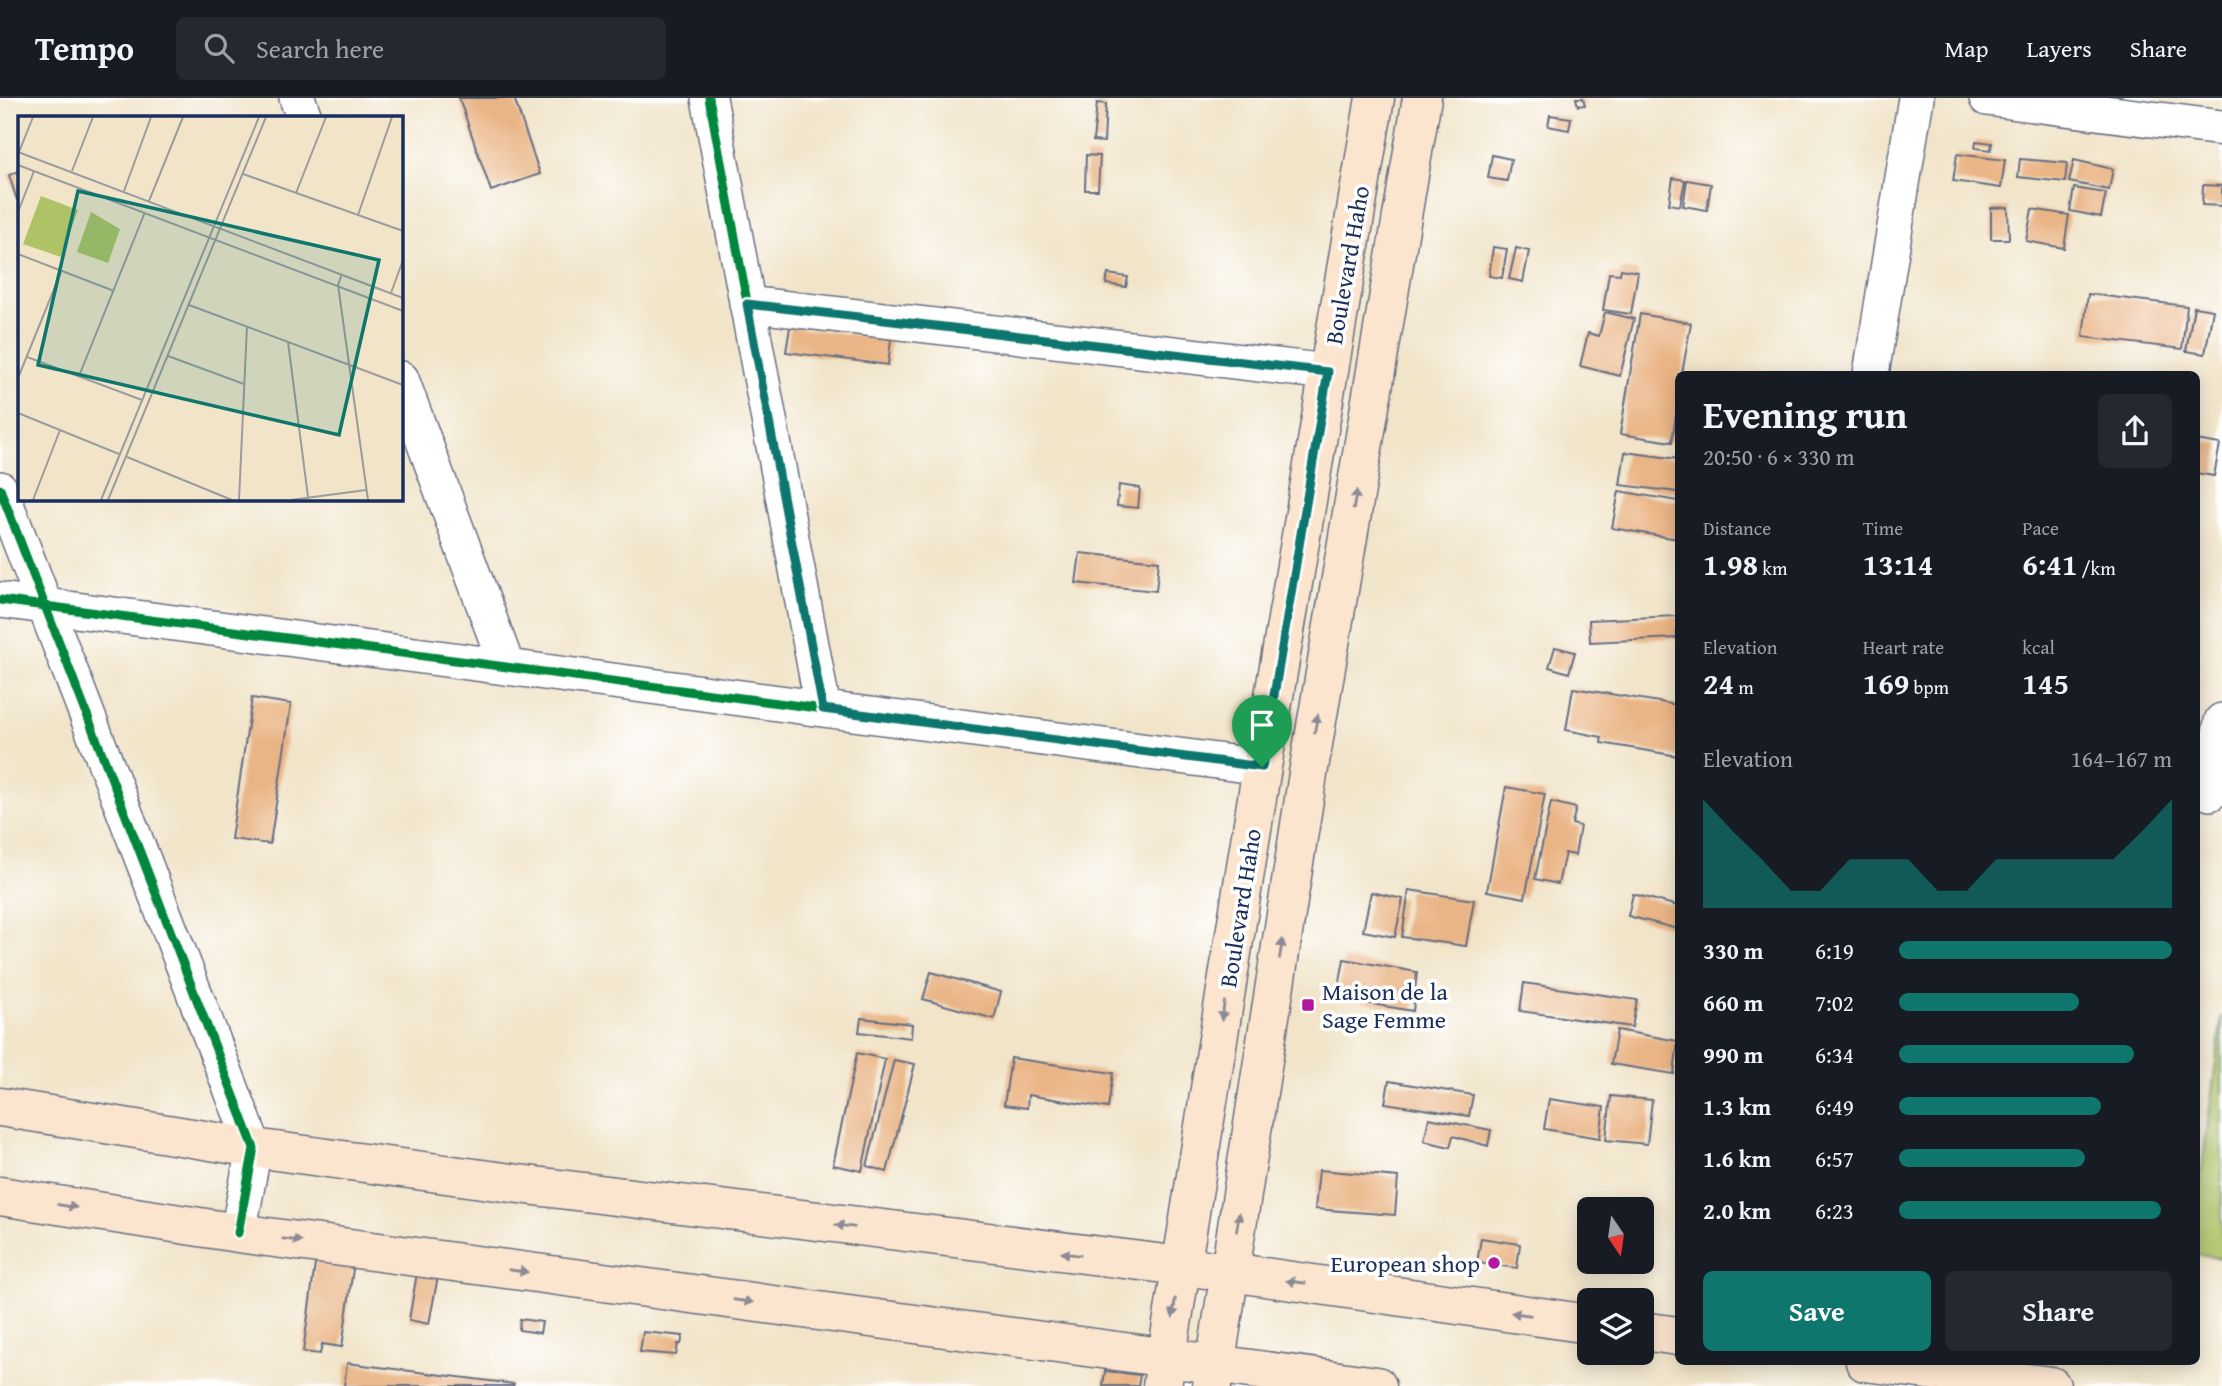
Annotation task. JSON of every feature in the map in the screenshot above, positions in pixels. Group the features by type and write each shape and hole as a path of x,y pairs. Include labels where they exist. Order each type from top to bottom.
{"main road":[{"name":"Boulevard Haho","path":"1164,1373 1262,767 1376,98"},
{"name":"Boulevard Haho","path":"1214,1376 1308,774 1422,98"},
{"path":"0,1107 254,1148 547,1188 1230,1272 1577,1322"},
{"path":"0,1196 1164,1373 1377,1386"},
{"path":"1654,1333 1675,1336"},
{"path":"1888,1365 2051,1386"}],"street":[{"path":"297,98 304,116"},
{"path":"709,98 823,709"},
{"path":"1871,371 1916,98"},
{"path":"1987,98 2222,128"},
{"path":"747,304 1328,372"},
{"path":"402,382 508,667"},
{"path":"0,489 254,1148 238,1233"},
{"path":"0,600 1262,767"},
{"path":"2210,793 2222,721"}],"green space":[{"path":"2222,1016 2222,1258 2200,1255 2200,1183"}],"building":[{"path":"459,98 514,98 540,174 491,191"},
{"path":"1576,98 1583,98 1585,105 1578,106"},
{"path":"1097,103 1106,104 1104,142 1093,141"},
{"path":"1550,115 1571,118 1569,130 1548,126"},
{"path":"1976,141 1992,143 1991,150 1975,148"},
{"path":"1957,154 2005,160 2001,188 1953,181"},
{"path":"1086,155 1100,156 1098,190 1085,190"},
{"path":"1492,155 1511,159 1507,181 1488,178"},
{"path":"2020,159 2067,163 2065,182 2018,177"},
{"path":"2074,160 2113,169 2109,190 2069,182"},
{"path":"18,171 17,200 9,175"},
{"path":"1673,178 1685,180 1680,206 1669,204"},
{"path":"1687,180 1711,184 1707,210 1683,206"},
{"path":"2203,185 2222,186 2222,206 2202,205"},
{"path":"2074,188 2106,193 2101,217 2070,211"},
{"path":"2008,207 2009,239 1991,239 1991,208"},
{"path":"2032,209 2069,215 2064,248 2026,241"},
{"path":"1493,247 1507,249 1502,278 1489,276"},
{"path":"1516,248 1529,251 1523,282 1509,279"},
{"path":"1621,269 1638,272 1631,314 1603,310 1609,273 1620,274"},
{"path":"1108,274 1128,277 1126,287 1106,284"},
{"path":"2088,294 2187,306 2182,349 2083,337"},
{"path":"2194,307 2213,310 2205,354 2186,351"},
{"path":"1605,312 1634,319 1620,376 1580,366 1588,333 1599,336"},
{"path":"1640,314 1691,323 1683,371 1675,371 1675,421 1672,442 1620,434"},
{"path":"790,327 891,339 888,365 786,352"},
{"path":"2200,441 2220,444 2214,476 2200,474"},
{"path":"1625,452 1675,459 1675,492 1620,485"},
{"path":"1119,485 1140,488 1138,508 1117,506"},
{"path":"1619,491 1675,500 1675,538 1612,528"},
{"path":"1080,553 1159,561 1156,591 1076,583"},
{"path":"1675,616 1675,638 1590,642 1589,620"},
{"path":"1555,647 1575,652 1569,673 1549,667"},
{"path":"1573,688 1675,705 1675,755 1601,743 1602,737 1566,730"},
{"path":"252,698 291,704 270,844 231,839"},
{"path":"1506,787 1545,794 1525,898 1487,891"},
{"path":"1551,802 1576,808 1572,824 1580,826 1575,855 1565,853 1558,884 1535,879"},
{"path":"1409,890 1474,900 1466,946 1402,937"},
{"path":"1371,892 1403,899 1395,937 1363,931"},
{"path":"1633,894 1675,905 1675,928 1628,916"},
{"path":"1344,959 1417,972 1413,1011 1337,998"},
{"path":"931,972 1001,992 994,1019 923,999"},
{"path":"1524,983 1637,1000 1632,1027 1520,1011"},
{"path":"861,1018 912,1024 911,1038 859,1032"},
{"path":"1617,1030 1675,1040 1674,1074 1611,1064"},
{"path":"857,1053 885,1059 862,1171 833,1165"},
{"path":"1011,1058 1113,1073 1108,1108 1028,1095 1027,1108 1004,1105"},
{"path":"894,1060 915,1064 887,1172 867,1166"},
{"path":"1389,1081 1473,1095 1469,1116 1385,1103"},
{"path":"1611,1096 1652,1100 1647,1144 1606,1140"},
{"path":"1549,1099 1604,1107 1600,1138 1544,1129"},
{"path":"1429,1118 1491,1130 1488,1146 1453,1136 1450,1147 1424,1141"},
{"path":"1319,1170 1398,1177 1395,1215 1315,1209"},
{"path":"1481,1238 1520,1244 1517,1268 1477,1263"},
{"path":"316,1257 354,1262 342,1347 322,1344 320,1354 303,1352"},
{"path":"418,1267 439,1271 429,1324 409,1320"},
{"path":"520,1319 542,1322 540,1333 519,1330"},
{"path":"643,1332 683,1336 676,1355 640,1352"},
{"path":"347,1363 514,1384 344,1386"},
{"path":"1105,1371 1140,1375 1138,1386 1103,1386"}],"cycle path":[{"path":"709,98 823,709"},
{"path":"0,489 254,1148 238,1233"},
{"path":"0,600 1262,767"}],"place":[{"name":"Maison de la Sage Femme","path":"1308,1005"},
{"name":"European shop","path":"1494,1263"}],"route":[{"path":"747,304 1328,372 1262,767 823,709 747,304"}]}
